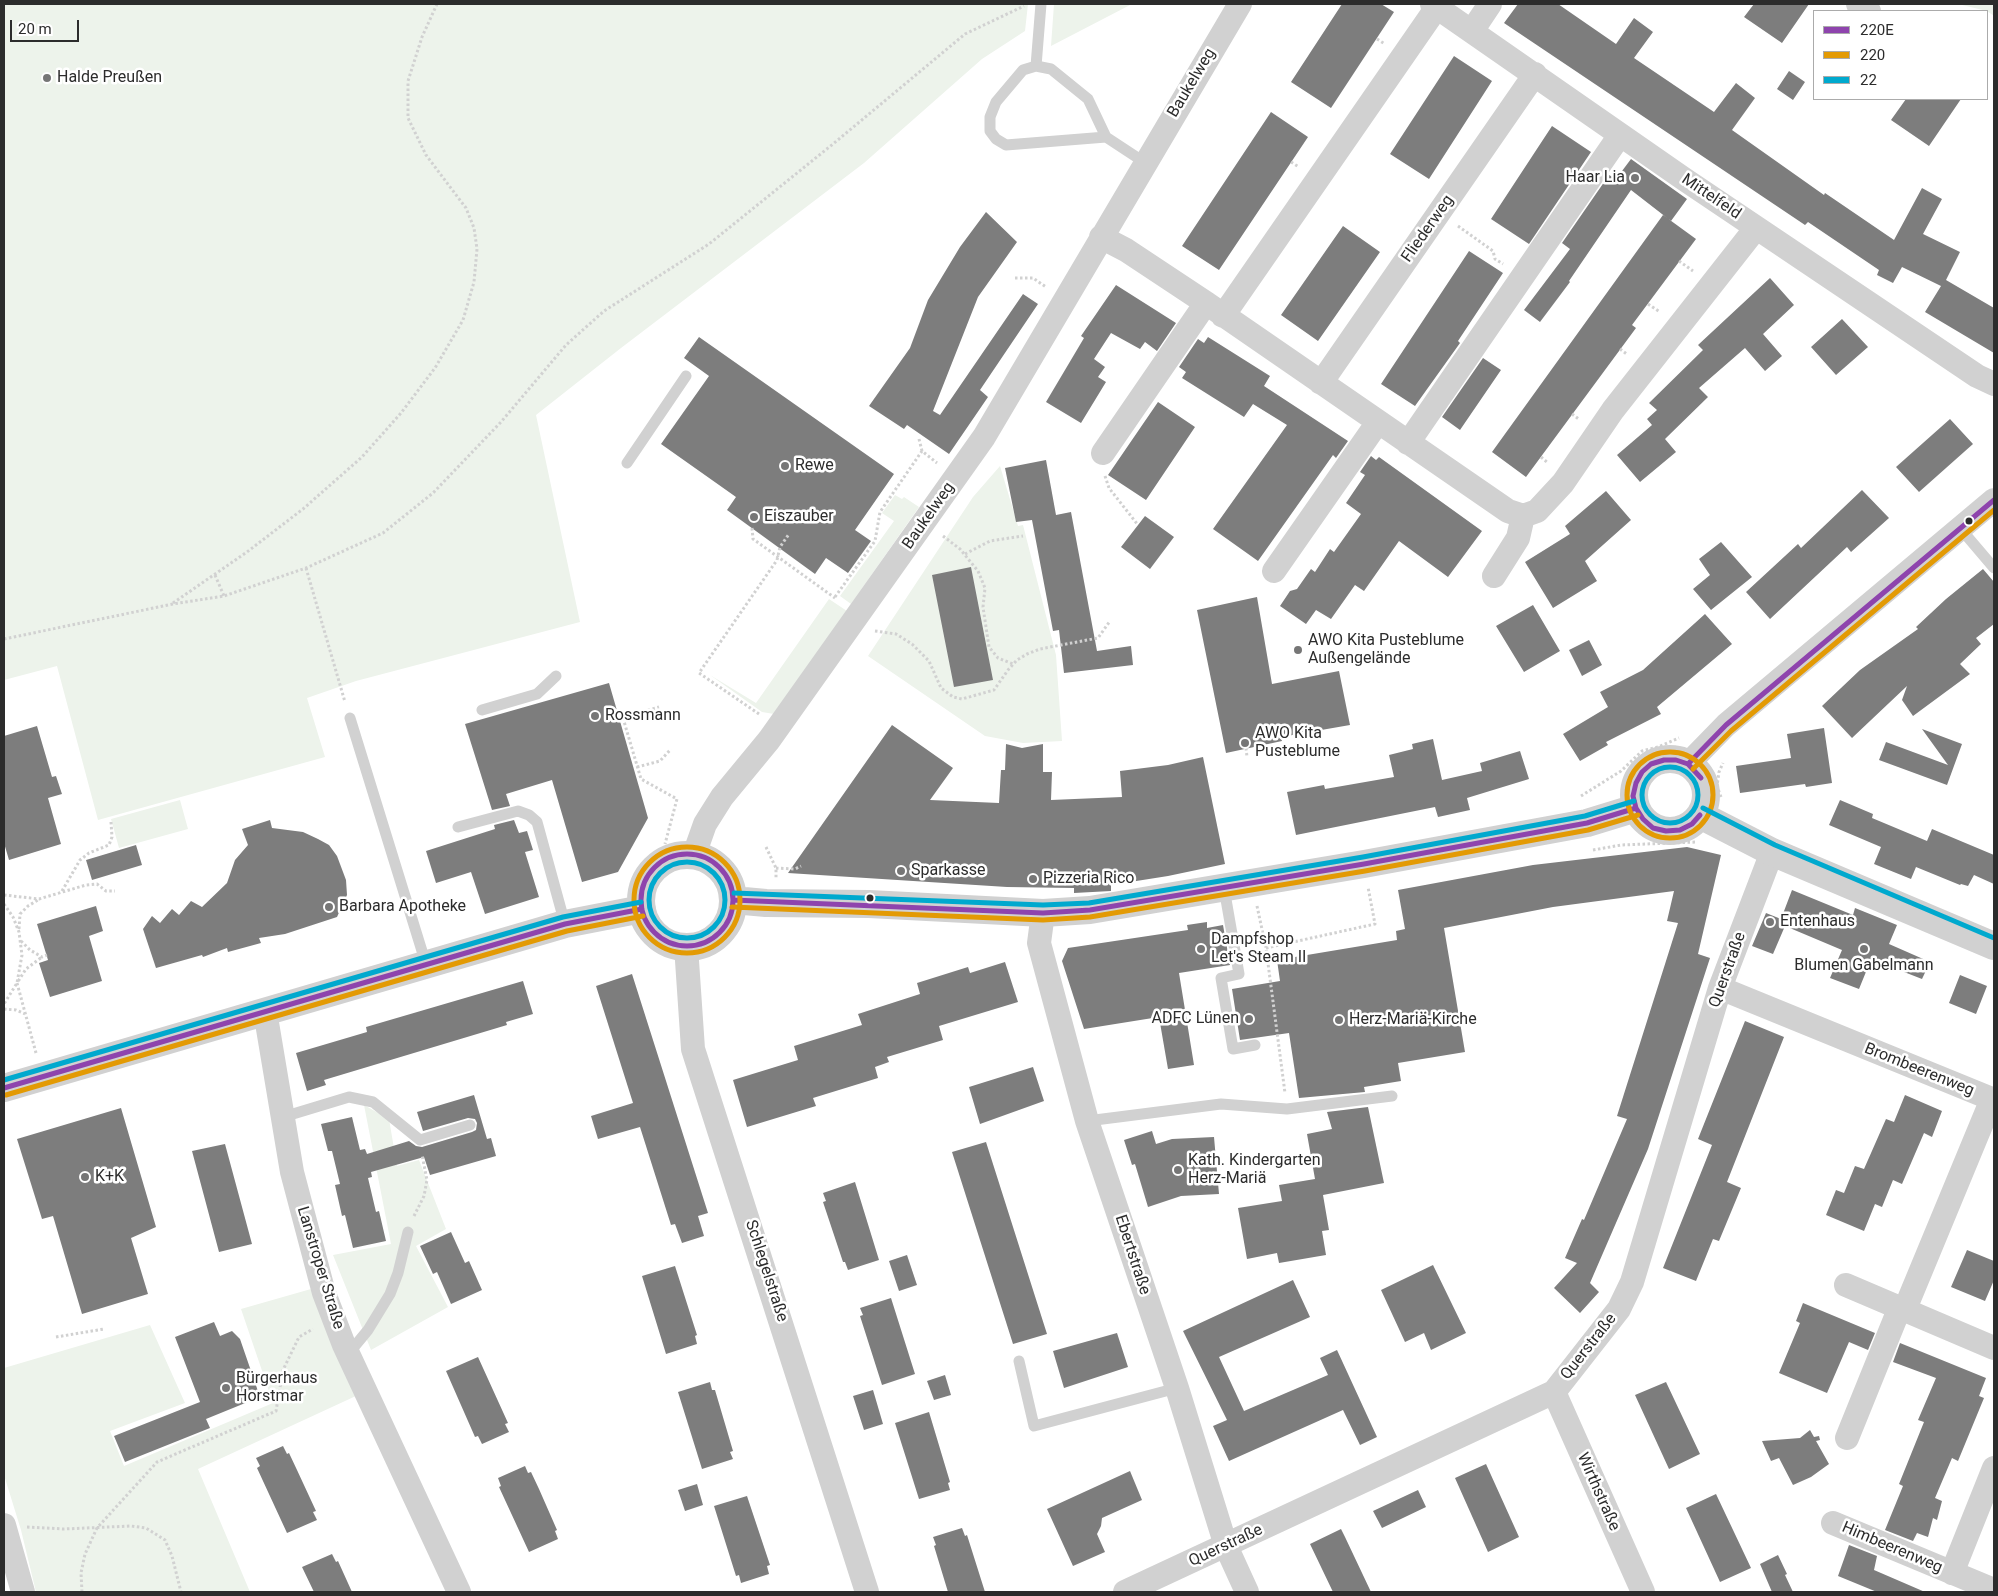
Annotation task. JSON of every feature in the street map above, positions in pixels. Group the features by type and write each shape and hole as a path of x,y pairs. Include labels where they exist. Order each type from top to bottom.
{"street":[{"name":"Baukelweg","path":"694,855 705,824 718,803 778,727 984,437 1144,162 1240,4"},
{"path":"1472,31 1490,4"},
{"path":"1103,453 1215,310 1435,6"},
{"name":"Mittelfeld","path":"1435,6 1756,228 1977,376 1994,384"},
{"name":"Fliederweg","path":"1321,383 1535,74"},
{"path":"1408,443 1620,135"},
{"path":"1101,237 1126,250 1508,511 1523,516 1537,511 1562,483 1613,410 1756,228"},
{"path":"1274,571 1378,422"},
{"path":"1688,764 1726,725 1994,500"},
{"path":"1494,576 1518,538 1523,516"},
{"path":"1664,760 1676,760 1688,764 1701,778 1705,787 1706,797 1700,815 1692,824 1680,830 1666,832 1653,828 1643,820 1636,808 1633,796 1636,783 1647,768 1664,760"},
{"path":"733,900 1043,913 1117,907 1587,823 1636,808"},
{"path":"1700,815 1772,852 1994,946"},
{"name":"Querstraße","path":"1125,1592 1554,1392 1619,1308 1632,1282 1720,988 1772,852"},
{"path":"680,855 694,855 709,860 722,870 730,884 733,900 731,914 724,927 714,938 701,944 686,946 671,944 658,936 648,924 642,909 641,894 646,881 654,869 666,860 680,855"},
{"path":"4,1088 565,924 642,909"},
{"name":"Ebertstraße","path":"1043,913 1039,943 1088,1120 1177,1388 1226,1546 1247,1592"},
{"name":"Schlegelstraße","path":"686,946 693,1049 867,1592"},
{"name":"Brombeerenweg","path":"1720,988 1992,1100 1847,1438"},
{"name":"Lanstroper Straße","path":"265,1011 292,1172 333,1318 459,1592"},
{"path":"1846,1285 1994,1348"},
{"name":"Wirthstraße","path":"1554,1392 1643,1592"},
{"name":"Himbeerenweg","path":"1952,1573 1994,1468"},
{"name":"Himbeerenweg","path":"1833,1524 1994,1590"},
{"path":"4,1525 23,1592"}],"lane":[{"path":"1036,66 1041,4"},
{"path":"1106,137 1006,145 996,139 990,131 990,117 996,102 1023,70 1036,66 1051,69 1088,99 1106,137 1144,162"},
{"path":"627,464 686,376"},
{"path":"1960,528 1994,568"},
{"path":"482,710 537,694 556,676"},
{"path":"350,718 426,964"},
{"path":"458,827 518,811 529,815 537,822 565,924"},
{"path":"1224,888 1239,974 1221,978 1233,1049 1255,1045"},
{"path":"1088,1120 1221,1104 1287,1108 1392,1096"},
{"path":"283,1117 349,1097 373,1102 420,1140 470,1125"},
{"path":"349,1353 368,1330 390,1294 398,1273 408,1232"},
{"path":"1019,1361 1034,1426 1177,1388"}],"path":[{"path":"172,604 303,509 362,457 401,413 435,368 463,320 474,282 477,249 474,228 466,208 426,156 408,118 408,81 422,37 437,4"},
{"path":"4,639 172,604 224,596 306,568 383,533 433,493 501,422 566,345 604,311 708,244 833,144 965,34 1008,12 1032,4"},
{"path":"1439,213 1493,251 1495,259 1509,268"},
{"path":"1679,261 1694,272"},
{"path":"1015,278 1033,278 1065,300"},
{"path":"919,439 922,451 957,476"},
{"path":"835,598 875,541 880,512 922,451"},
{"path":"1103,453 1104,468 1109,488 1138,525"},
{"path":"752,528 753,540 840,601"},
{"path":"778,727 699,673 779,557 780,547 789,534"},
{"path":"940,534 965,554 978,571 985,588 983,607 989,647 998,658 1013,664"},
{"path":"965,554 990,541 1024,536"},
{"path":"306,568 350,718"},
{"path":"215,574 224,596"},
{"path":"871,631 896,634 922,652 934,668 941,688 953,697 972,697 994,690 1013,664 1040,649 1098,638 1110,621"},
{"path":"660,707 621,718 641,779 677,798 665,844"},
{"path":"1263,745 1264,754"},
{"path":"1246,748 1247,756"},
{"path":"637,767 660,761 670,749"},
{"path":"62,892 80,860 89,853 109,845 112,837 111,822"},
{"path":"1621,845 1698,843"},
{"path":"766,847 776,868 776,879"},
{"path":"1266,948 1375,924 1364,864"},
{"path":"776,868 795,869 801,866"},
{"path":"1253,883 1266,948 1287,1108"},
{"path":"18,930 20,914 28,906 39,900 86,885 97,884 106,891 115,892"},
{"path":"4,895 18,899 39,900"},
{"path":"4,904 13,917 18,930 22,955 17,983 36,1054"},
{"path":"20,940 30,950 42,957"},
{"path":"4,1004 26,969 47,955"},
{"path":"4,1008 25,1014"},
{"path":"408,1232 424,1196 427,1180 420,1140"},
{"path":"82,1592 81,1573 85,1554 98,1528 157,1462 276,1411 283,1370 299,1337 333,1318"},
{"path":"56,1337 104,1329"},
{"path":"4,1525 64,1529 131,1526 146,1528 158,1533 166,1540 181,1592"}],"shaded area":[{"path":"4,4 1028,4 1025,31 982,59 864,163 536,415 580,622 356,681 307,698 325,757 98,820 57,666 4,680"},
{"path":"1054,4 1132,4 1051,46"},
{"path":"1958,4 1994,4 1994,16 1988,10"},
{"path":"1000,466 1018,526 1023,525 1056,655 1062,741 1023,743 985,736 868,656 973,497"},
{"path":"895,495 902,499 904,497 919,507 851,604 840,596 894,521 882,513"},
{"path":"829,599 847,611 774,714 762,712 710,675 756,703"},
{"path":"180,800 188,829 119,848 111,819"},
{"path":"364,1105 389,1119 397,1166 419,1160 446,1229 416,1246 448,1307 371,1350 333,1255 391,1244"},
{"path":"311,1289 358,1395 198,1469 250,1592 36,1592 21,1530 4,1475 4,1368 150,1325 185,1403 110,1431 124,1466 273,1403 241,1309"}],"building":[{"path":"1342,4 1381,4 1394,12 1331,108 1291,82"},
{"path":"1518,4 1558,4 1616,44 1634,18 1653,32 1634,58 1714,112 1736,83 1755,98 1732,130 1824,195 1825,193 1894,240 1922,188 1942,199 1923,234 1960,252 1946,280 1994,308 1994,353 1925,312 1941,286 1902,267 1893,283 1877,275 1879,270 1808,222 1805,225 1504,23"},
{"path":"1754,4 1809,4 1782,43 1744,17"},
{"path":"1454,56 1492,81 1429,179 1390,154"},
{"path":"1789,71 1805,82 1793,100 1777,89"},
{"path":"1905,100 1960,100 1929,146 1891,120"},
{"path":"1271,112 1308,137 1219,270 1182,246"},
{"path":"1552,126 1591,152 1529,244 1491,219"},
{"path":"1631,159 1687,199 1671,221 1631,190 1570,282 1540,322 1524,310 1570,249 1562,243 1609,175 1616,179"},
{"path":"986,212 1017,242 978,297 933,411 940,415 1023,294 1038,304 980,390 988,397 949,454 907,425 904,429 869,406 910,348 928,300 960,247"},
{"path":"1663,215 1696,239 1632,325 1636,328 1526,477 1492,452"},
{"path":"1343,226 1380,252 1318,341 1281,315"},
{"path":"1469,251 1503,273 1458,341 1460,343 1415,406 1381,384"},
{"path":"1770,278 1794,305 1763,334 1782,356 1765,371 1745,348 1699,388 1708,397 1665,439 1676,452 1640,482 1617,455 1652,425 1647,419 1657,410 1649,403 1703,350 1698,345"},
{"path":"1116,285 1176,323 1157,351 1145,342 1140,349 1111,333 1094,359 1105,367 1098,377 1106,382 1081,423 1046,402 1084,338 1081,336"},
{"path":"1842,319 1868,347 1836,375 1811,347"},
{"path":"699,337 894,474 855,530 871,541 848,573 826,558 815,574 727,510 736,497 661,444 709,376 684,358"},
{"path":"1208,337 1270,376 1264,386 1348,441 1336,458 1333,455 1258,561 1213,529 1287,425 1253,404 1244,417 1182,378 1186,372 1179,367 1198,339 1204,343"},
{"path":"1483,358 1501,370 1460,430 1442,417"},
{"path":"1158,402 1195,427 1146,500 1108,475"},
{"path":"1950,419 1973,444 1919,492 1896,467"},
{"path":"1371,456 1376,460 1379,457 1482,531 1448,577 1399,541 1364,591 1355,585 1331,619 1316,610 1306,624 1280,606 1290,591 1297,589 1311,569 1315,572 1330,549 1334,552 1361,514 1346,503 1365,475 1360,472"},
{"path":"1046,460 1056,515 1071,512 1097,651 1131,646 1133,665 1064,673 1059,630 1053,631 1032,520 1016,522 1005,468"},
{"path":"1862,490 1889,518 1851,552 1847,547 1770,619 1746,592 1798,544 1801,548"},
{"path":"1606,491 1631,520 1585,561 1597,581 1553,608 1525,562 1570,534 1565,526"},
{"path":"1145,516 1174,537 1150,569 1121,547"},
{"path":"1721,542 1752,577 1711,610 1693,589 1710,575 1699,559"},
{"path":"971,567 993,680 954,687 932,575"},
{"path":"1983,569 1994,582 1994,624 1976,638 1981,644 1960,664 1970,674 1913,716 1902,700 1907,686 1852,738 1822,706 1860,670 1918,629 1916,627 1946,599"},
{"path":"1257,597 1272,684 1339,671 1350,725 1281,737 1282,741 1226,753 1197,610"},
{"path":"1533,605 1560,651 1524,672 1496,626"},
{"path":"1705,614 1732,644 1657,707 1661,714 1606,742 1608,745 1580,761 1563,734 1608,707 1600,692 1643,670"},
{"path":"1589,640 1602,665 1582,676 1569,650"},
{"path":"609,683 648,818 618,872 582,882 552,780 506,794 510,806 492,810 465,724"},
{"path":"892,725 953,768 930,800 999,803 1001,770 1005,770 1006,744 1022,748 1043,744 1043,772 1052,772 1051,800 1122,797 1120,771 1168,765 1203,757 1225,864 1111,885 1111,891 1074,893 1074,888 1007,887 788,873"},
{"path":"37,726 52,777 56,776 62,794 48,798 61,844 9,860 4,843 4,736"},
{"path":"1824,728 1832,783 1806,787 1805,784 1740,793 1736,766 1791,758 1787,734"},
{"path":"1922,729 1962,744 1947,785 1879,760 1886,742 1948,765"},
{"path":"1433,739 1442,780 1482,771 1480,763 1520,751 1529,779 1467,798 1470,810 1438,817 1435,807 1296,835 1287,792 1324,785 1325,789 1394,777 1389,755 1413,749 1412,744"},
{"path":"1840,800 1873,814 1872,818 1927,841 1932,829 1994,855 1994,884 1974,875 1968,886 1960,885 1916,867 1911,879 1874,864 1881,847 1829,825"},
{"path":"270,820 272,828 303,832 329,845 337,856 346,880 347,895 337,917 285,934 259,938 261,943 228,952 227,948 203,957 202,955 156,968 143,929 152,916 160,923 172,909 179,915 191,901 202,907 227,883 235,860 248,845 242,829"},
{"path":"514,820 519,833 527,831 533,850 525,852 539,897 485,914 471,872 436,883 426,851 495,829 494,825"},
{"path":"136,845 142,865 92,880 86,860"},
{"path":"1687,847 1721,855 1698,954 1710,958 1648,1149 1590,1283 1599,1292 1580,1313 1554,1288 1577,1263 1565,1258 1582,1219 1584,1220 1627,1119 1617,1116 1678,923 1667,921 1674,891 1553,907 1444,928 1465,1052 1398,1063 1401,1081 1364,1087 1365,1092 1299,1098 1289,1033 1240,1040 1232,989 1280,981 1277,960 1397,940 1396,931 1405,929 1398,890 1533,865"},
{"path":"1792,890 1853,915 1855,908 1897,925 1889,944 1930,962 1922,979 1881,963 1880,966 1870,962 1859,989 1830,978 1842,950 1785,926 1773,954 1752,946 1766,913 1781,919"},
{"path":"96,906 103,931 89,936 102,981 50,997 39,963 48,960 37,924"},
{"path":"1207,922 1207,928 1223,925 1230,965 1179,973 1194,1065 1168,1069 1159,1017 1084,1029 1062,961 1068,948 1188,930 1187,925"},
{"path":"1005,962 1018,1002 939,1026 943,1040 887,1057 889,1062 875,1067 878,1078 813,1098 816,1106 747,1127 733,1080 798,1060 794,1046 862,1025 858,1014 920,994 917,983 968,967 970,973"},
{"path":"632,974 708,1213 698,1216 704,1236 682,1243 675,1224 671,1225 640,1127 598,1139 591,1116 633,1103 596,986"},
{"path":"1960,975 1987,986 1976,1014 1949,1003"},
{"path":"523,981 533,1014 506,1022 507,1025 324,1080 326,1085 307,1091 296,1053 367,1032 366,1027"},
{"path":"1745,1021 1784,1037 1727,1182 1741,1188 1719,1241 1713,1239 1696,1281 1663,1268 1712,1145 1698,1139"},
{"path":"1033,1067 1044,1101 980,1124 969,1087"},
{"path":"474,1095 487,1139 491,1138 496,1156 430,1175 424,1157 371,1172 372,1177 368,1178 376,1212 379,1211 386,1241 353,1248 345,1215 342,1216 335,1185 340,1184 332,1151 328,1151 321,1124 352,1117 360,1150 365,1149 367,1154 409,1141 416,1146 422,1147 472,1132 476,1130 477,1123 475,1119 468,1118 423,1131 417,1112"},
{"path":"1905,1095 1942,1111 1932,1137 1924,1133 1902,1184 1893,1180 1882,1207 1875,1204 1864,1231 1826,1215 1836,1190 1844,1193 1855,1166 1864,1169 1886,1119 1894,1122"},
{"path":"1368,1107 1384,1183 1323,1195 1329,1230 1322,1231 1326,1255 1279,1263 1277,1253 1247,1259 1238,1208 1282,1201 1279,1185 1315,1179 1307,1134 1332,1129 1327,1112"},
{"name":"K+K","path":"121,1108 156,1227 131,1238 148,1294 82,1314 53,1216 42,1219 17,1139"},
{"name":"Kath. Kindergarten Herz-Mariä","path":"1152,1131 1156,1144 1172,1139 1214,1137 1219,1194 1181,1196 1148,1207 1135,1164 1132,1165 1124,1140"},
{"path":"986,1142 1047,1334 1013,1344 952,1152"},
{"path":"225,1144 252,1244 219,1252 192,1151"},
{"path":"855,1182 879,1260 848,1270 845,1262 843,1262 823,1202 826,1201 823,1193"},
{"path":"451,1232 465,1263 469,1261 482,1290 451,1304 437,1272 433,1274 420,1246"},
{"path":"1967,1250 1994,1261 1994,1280 1985,1301 1951,1287"},
{"path":"907,1255 917,1285 899,1291 889,1261"},
{"path":"1433,1265 1466,1333 1431,1350 1424,1333 1405,1342 1381,1290"},
{"path":"675,1266 697,1335 695,1336 697,1344 666,1354 642,1276"},
{"path":"1293,1280 1310,1317 1219,1357 1244,1411 1328,1375 1320,1358 1337,1350 1377,1437 1360,1445 1343,1410 1229,1461 1213,1426 1227,1420 1183,1331"},
{"path":"891,1298 915,1374 882,1385 860,1316 863,1315 860,1308"},
{"path":"1803,1303 1875,1333 1868,1350 1849,1342 1827,1393 1779,1373 1800,1323 1796,1321"},
{"name":"Bürgerhaus Horstmar","path":"214,1322 220,1336 232,1331 240,1339 260,1397 206,1419 210,1428 125,1462 114,1436 200,1402 175,1337"},
{"path":"1117,1333 1128,1367 1064,1388 1053,1351"},
{"path":"1900,1343 1986,1378 1979,1396 1984,1398 1958,1461 1952,1458 1935,1498 1942,1501 1937,1520 1933,1518 1928,1537 1917,1533 1913,1541 1885,1530 1903,1486 1899,1484 1924,1422 1918,1420 1936,1378 1893,1362"},
{"path":"478,1357 508,1423 505,1424 509,1432 482,1444 478,1436 475,1437 446,1371"},
{"path":"945,1375 951,1395 934,1400 927,1381"},
{"path":"710,1382 712,1390 715,1390 733,1451 730,1452 733,1459 702,1469 678,1392"},
{"path":"1666,1382 1700,1454 1669,1469 1635,1395"},
{"path":"873,1390 883,1424 864,1430 853,1396"},
{"path":"929,1412 950,1482 948,1483 950,1490 919,1499 895,1423"},
{"path":"1810,1430 1814,1437 1819,1436 1820,1440 1816,1441 1829,1464 1811,1477 1793,1485 1779,1458 1771,1461 1762,1441 1800,1438"},
{"path":"283,1446 287,1454 289,1453 316,1511 313,1512 317,1520 287,1533 257,1468 260,1466 256,1458"},
{"path":"1486,1464 1519,1537 1488,1552 1455,1478"},
{"path":"525,1466 528,1473 531,1472 539,1489 557,1530 555,1531 558,1539 529,1552 499,1487 501,1486 498,1478"},
{"path":"1130,1471 1142,1500 1102,1518 1097,1534 1105,1552 1073,1566 1047,1509"},
{"path":"697,1484 703,1505 685,1511 678,1490"},
{"path":"1418,1490 1426,1507 1382,1528 1373,1511"},
{"path":"1716,1494 1751,1568 1720,1582 1686,1508"},
{"path":"747,1496 770,1565 767,1566 769,1574 741,1583 739,1575 736,1576 714,1506"},
{"path":"962,1528 965,1536 967,1535 985,1592 948,1592 933,1537"},
{"path":"1341,1529 1371,1592 1333,1592 1310,1544"},
{"path":"1849,1545 1877,1556 1874,1570 1925,1592 1877,1592 1838,1576"},
{"path":"332,1554 336,1562 338,1561 352,1592 314,1592 302,1567"},
{"path":"1778,1555 1793,1592 1772,1592 1760,1564"}],"transit line":[{"name":"220E","path":"1688,764 1726,725 1994,500"},
{"name":"220","path":"1693,769 1731,731 1994,510"},
{"name":"220","path":"1670,752 1687,755 1701,764 1710,778 1713,795 1710,812 1701,826 1687,835 1670,838 1653,835 1639,826 1630,812 1627,795 1630,778 1639,764 1653,755 1670,752"},
{"name":"220E","path":"1700,815 1692,824 1680,830 1666,831 1653,828 1643,819 1636,808 1633,796 1636,783 1642,772 1651,764 1664,760 1676,760 1688,764 1701,778"},
{"name":"22","path":"1665,767 1675,767 1690,775 1696,784 1698,795 1696,806 1690,815 1675,823 1665,823 1654,818 1647,811 1642,800 1642,790 1647,779 1654,772 1665,767"},
{"name":"22","path":"734,893 1043,905 1089,903 1363,857 1585,816 1634,801"},
{"name":"220E","path":"733,900 1043,913 1090,910 1364,864 1587,823 1636,808"},
{"name":"22","path":"1703,808 1775,845 1994,938"},
{"name":"220","path":"732,907 1043,920 1090,917 1365,871 1588,830 1638,815"},
{"name":"220","path":"687,847 707,851 725,862 736,880 740,900 736,920 725,938 707,949 687,953 667,949 649,938 638,920 634,900 638,880 649,862 667,851 687,847"},
{"name":"220E","path":"687,854 704,858 719,868 729,883 733,900 729,917 719,932 704,942 687,946 670,942 655,932 645,917 641,900 645,883 655,868 670,858 687,854"},
{"name":"22","path":"687,862 702,865 714,873 722,885 725,900 722,915 714,927 702,935 687,938 672,935 660,927 652,915 649,900 652,885 660,873 672,865 687,862"},
{"name":"22","path":"4,1080 563,917 641,902"},
{"name":"220E","path":"4,1088 565,924 642,909"},
{"name":"220","path":"6,1095 567,931 643,916"}],"place":[{"name":"Halde Preußen","path":"47,78"},
{"name":"Haar Lia","path":"1635,178"},
{"name":"Rewe","path":"785,466"},
{"name":"Eiszauber","path":"754,517"},
{"name":"AWO Kita Pusteblume Außengelände","path":"1298,650"},
{"name":"Rossmann","path":"595,716"},
{"name":"AWO Kita Pusteblume","path":"1245,743"},
{"name":"Sparkasse","path":"901,871"},
{"name":"Pizzeria Rico","path":"1033,879"},
{"name":"Barbara Apotheke","path":"329,907"},
{"name":"Entenhaus","path":"1770,922"},
{"name":"Dampfshop Let's Steam II","path":"1201,949"},
{"name":"Blumen Gabelmann","path":"1864,949"},
{"name":"ADFC Lünen","path":"1249,1019"},
{"name":"Herz-Mariä-Kirche","path":"1339,1020"},
{"name":"Kath. Kindergarten Herz-Mariä","path":"1178,1170"},
{"name":"K+K","path":"85,1177"},
{"name":"Bürgerhaus Horstmar","path":"226,1388"}]}
